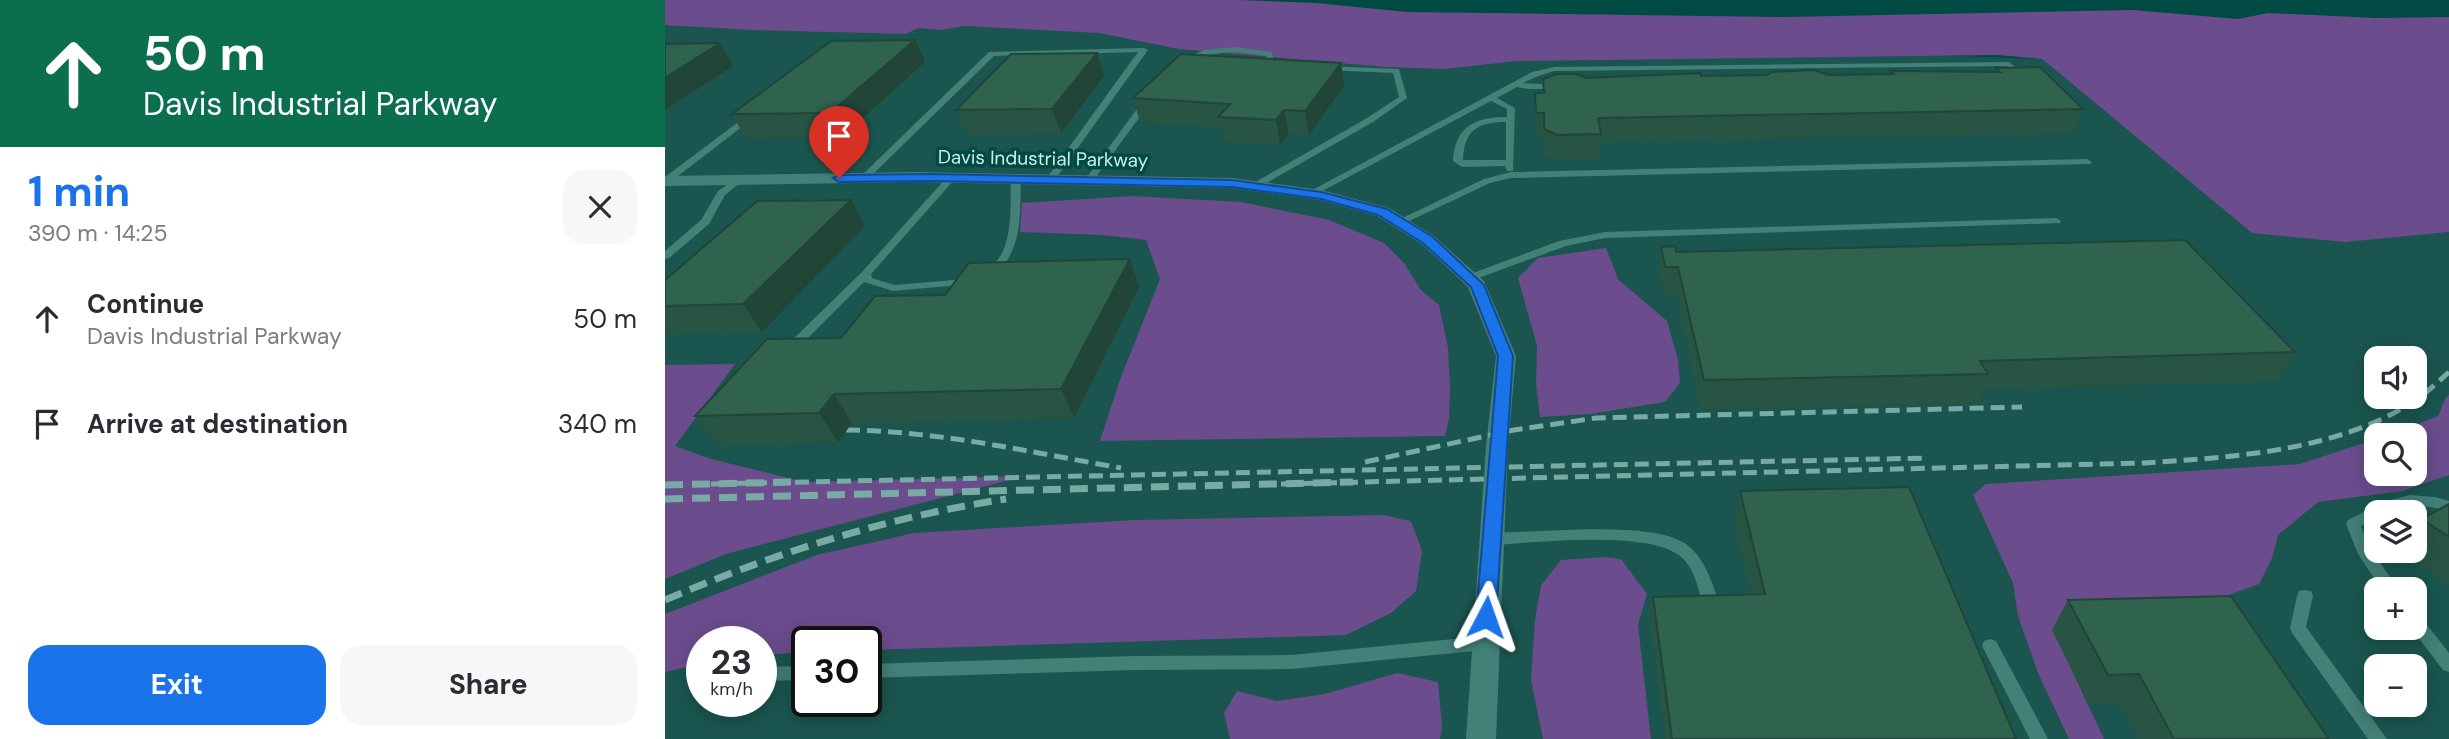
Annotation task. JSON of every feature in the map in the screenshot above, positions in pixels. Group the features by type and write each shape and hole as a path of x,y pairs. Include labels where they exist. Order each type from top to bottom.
{"street":[{"name":"Davis Industrial Parkway","path":"665,181 1016,178 1232,183 1310,194 1383,212 1428,240 1477,285 1506,356 1497,446 1481,739"}],"lane":[{"path":"1177,66 1184,59 1205,52 1238,48 1269,54 1271,65 1285,65"},
{"path":"864,178 992,54 1144,50 1051,179"},
{"path":"1310,194 1535,74 1554,69 2009,64 2027,80 2014,81"},
{"path":"1255,186 1403,98 1396,71 1313,67"},
{"path":"1516,84 1528,87 1570,87"},
{"path":"1090,179 1155,91"},
{"path":"1491,97 1511,108 1511,175"},
{"path":"665,181 764,107"},
{"path":"1509,163 1462,164 1458,160 1458,145 1461,135 1475,125 1511,120"},
{"path":"1399,222 1487,181 1511,175 2087,162"},
{"path":"782,357 866,274 951,178"},
{"path":"866,274 867,280 893,288 960,283 987,275 1006,259 1011,246 1016,178"},
{"path":"665,256 705,222 721,193 739,180"},
{"path":"1469,278 1551,246 1605,235 2056,220"},
{"path":"2383,577 2363,550 2353,524 2392,502 2426,499 2449,506"},
{"path":"1491,539 1603,535 1652,538 1685,551 1704,581 1717,625"},
{"path":"2305,596 2298,628 2378,739"},
{"path":"2427,637 2449,665"},
{"path":"882,671 1135,663 1292,662 1485,643"},
{"path":"1990,646 2039,739"}],"shaded area":[{"path":"665,0 1239,0 1316,3 1407,12 1785,17 2132,10 2238,19 2268,13 2376,18 2449,17 2449,232 2345,242 2252,233 2042,59 1998,55 1516,61 1445,69 1386,67 1179,49 1099,33 965,26 941,30 918,28 906,34 665,25"},
{"path":"665,9 2042,59 2252,233 2399,236 2449,232 2449,739 665,739"},
{"path":"1133,196 1241,202 1329,220 1384,243 1404,263 1421,290 1439,305 1448,348 1450,387 1449,419 1445,436 1100,441 1121,377 1160,279 1146,240 1103,235 1020,232 1022,203"},
{"path":"1606,248 1618,279 1667,321 1678,360 1680,383 1665,402 1590,414 1540,417 1536,384 1537,346 1518,278 1538,258"},
{"path":"735,364 675,446 711,459 804,482 1025,476 726,554 665,579 665,365"},
{"path":"2449,395 2449,475 2427,482 2427,423 2420,423 2438,416"},
{"path":"2364,443 2364,486 2417,486 2402,491 2318,502 2278,535 2272,558 2259,584 2226,596 2053,630 2104,739 2069,739 2038,673 2018,616 2013,583 1973,495 1986,484 2300,464"},
{"path":"1383,515 1411,521 1422,551 1416,591 1391,613 1346,635 882,650 882,626 791,626 791,653 777,654 777,626 686,626 686,667 665,672 665,614 817,555 914,533 1134,520"},
{"path":"1604,557 1621,559 1647,594 1638,625 1651,739 1543,739 1531,680 1535,619 1541,585 1561,560"},
{"path":"1397,673 1438,682 1442,727 1440,739 1230,739 1224,713 1237,691 1277,701 1325,694"}],"building":[{"path":"915,40 830,113 732,114 831,41"},
{"path":"720,43 665,78 665,44"},
{"path":"1097,53 1052,109 956,110 1011,54"},
{"path":"1181,54 1341,63 1305,111 1284,110 1276,120 1218,117 1230,104 1133,98"},
{"path":"2040,67 2083,109 1598,118 1601,134 1557,135 1544,129 1544,113 1536,113 1535,93 1544,93 1543,79 1557,74 1576,74 1587,78 1700,73 1701,76 1767,75 1772,72 1814,70 1829,75 1894,74 1891,71 2000,72 1996,68"},
{"path":"851,200 743,304 665,306 665,280 757,201"},
{"path":"2185,240 2295,352 1980,361 1988,374 1704,380 1678,267 1665,267 1661,247 1675,246 1676,252"},
{"path":"1130,259 1061,389 834,394 819,413 695,416 767,339 841,338 875,296 945,295 969,263"},
{"path":"1909,487 2016,739 1672,739 1653,597 1765,594 1740,491"},
{"path":"2449,504 2449,537 2427,522 2427,516"},
{"path":"2231,596 2329,739 2174,739 2139,674 2108,675 2068,600"}],"railway":[{"path":"1281,484 2144,463 2215,458 2287,448 2357,429 2390,415 2420,397 2449,372"},
{"path":"1365,462 1514,430 1596,418 2022,407"},
{"path":"846,430 950,438 1121,468"},
{"path":"711,484 1928,458"},
{"path":"665,485 793,482"},
{"path":"665,499 1353,482"},
{"path":"665,600 790,552 875,526 1006,499"}],"route":[{"path":"839,178 932,177 1232,183 1321,195 1383,212 1428,240 1477,285 1506,356 1486,617"}]}
